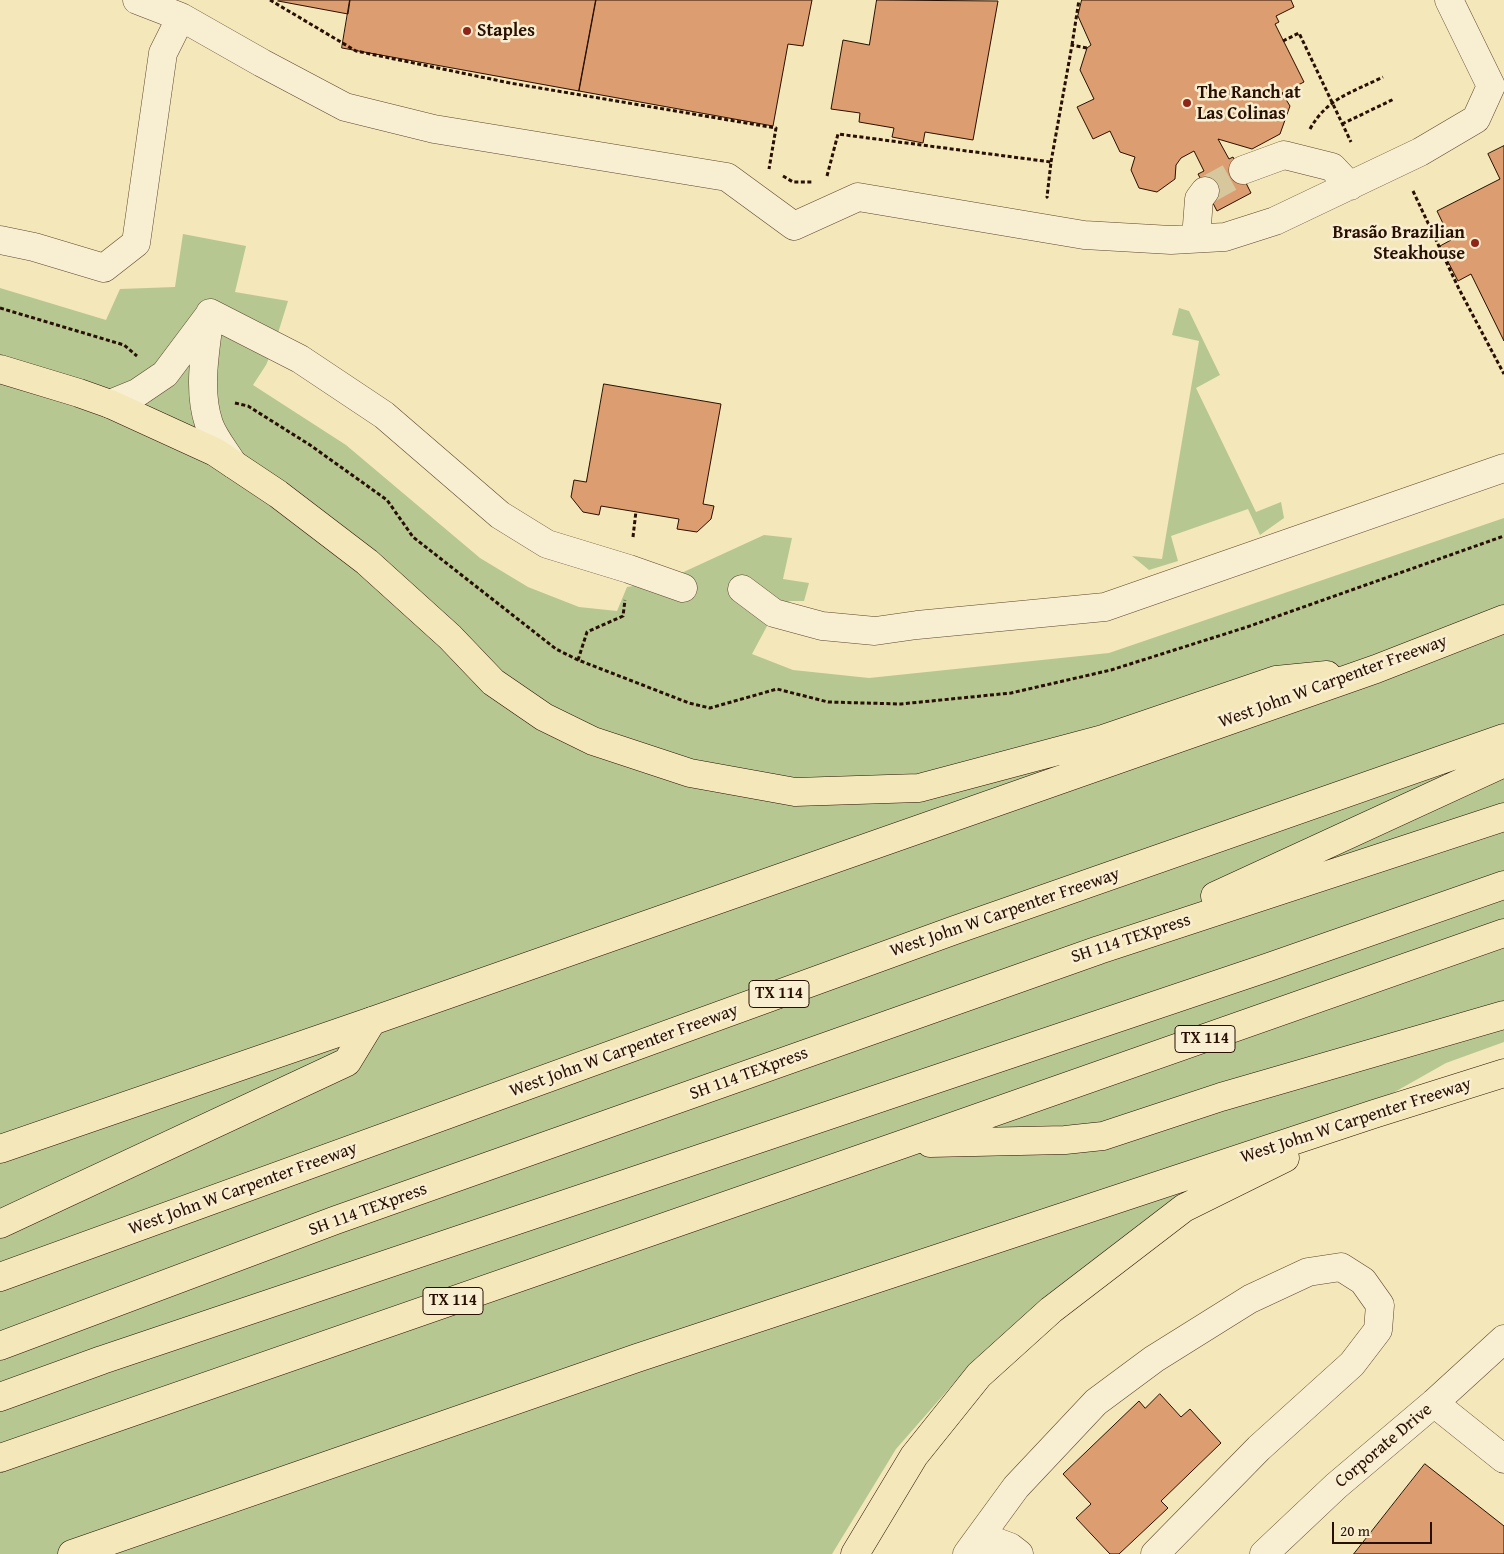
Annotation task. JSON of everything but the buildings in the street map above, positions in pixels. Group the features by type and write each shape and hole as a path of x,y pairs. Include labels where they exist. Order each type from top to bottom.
{"main road":[{"path":"0,369 110,404 216,452 278,494 367,562 450,637 494,682 544,717 593,742 690,773 795,792 919,788 1103,739 1276,680 1376,669"},
{"name":"West John W Carpenter Freeway","path":"0,1149 372,1022 1376,669 1499,619"},
{"name":"West John W Carpenter Freeway","path":"0,1277 955,930 1504,738"},
{"path":"1099,950 1504,763"},
{"name":"SH 114 TEXpress","path":"0,1346 336,1220 1099,950 1504,818"},
{"path":"0,1397 102,1360 1269,967 1504,885"},
{"name":"TX 114","path":"0,1458 1504,933"},
{"path":"906,1143 1066,1140 1103,1136 1222,1098 1504,1015"},
{"path":"0,1224 346,1062 372,1022"},
{"name":"West John W Carpenter Freeway","path":"72,1554 637,1358 1374,1114 1504,1073"},
{"path":"855,1554 914,1456 979,1375 1051,1310 1184,1208 1374,1114"}],"street":[{"path":"137,0 181,17 262,64 345,107 434,129 727,177 794,226 858,197 1084,235 1171,240 1225,237 1275,221 1400,162 1476,119 1490,86 1449,0"},
{"path":"0,240 34,247 104,268 136,243 163,53 181,17"},
{"path":"1243,170 1284,155 1332,167 1350,186"},
{"path":"1196,238 1199,199 1205,191"},
{"path":"110,404 136,393 165,374 210,313"},
{"path":"210,313 204,358 203,400 209,425 233,464"},
{"path":"210,313 300,359 384,416 500,515 547,544 629,568 683,588"},
{"path":"742,589 774,613 822,626 875,631 917,625 1105,607 1504,468"},
{"path":"969,1554 1016,1487 1051,1449 1096,1402 1154,1359 1250,1299 1308,1272 1341,1267 1363,1281 1380,1304 1378,1330 1352,1364 1259,1448 1155,1554"},
{"name":"Corporate Drive","path":"1264,1554 1336,1486 1434,1403 1504,1339"},
{"path":"1434,1403 1504,1459"},
{"path":"969,1554 991,1540 1010,1547 1019,1554"}],"path":[{"path":"270,0 356,51 510,82 776,128 768,168 793,182 818,182"},
{"path":"1056,199 1047,197 1078,0"},
{"path":"1283,40 1299,33 1354,147"},
{"path":"1072,45 1087,48"},
{"path":"1309,131 1317,116 1332,102 1383,77"},
{"path":"1342,124 1394,99"},
{"path":"826,182 838,134 1051,162"},
{"path":"1400,162 1459,289 1504,374"}],"green space":[{"path":"183,234 246,246 235,292 288,301 274,346 266,365 253,385 346,445 480,558 528,587 579,607 617,611 627,587 664,581 764,535 792,538 783,579 809,583 804,601 790,601 774,613 752,654 793,670 869,678 1109,653 1504,518 1504,1042 1446,1063 1092,1263 960,1376 896,1449 832,1554 0,1554 0,288 106,320 120,289 175,287"},
{"path":"1179,308 1189,311 1220,375 1196,388 1256,512 1281,502 1284,518 1260,535 1248,509 1171,536 1178,561 1149,570 1132,556 1162,559 1199,341 1172,335"}],"tunnel":[{"path":"1205,191 1243,170"}],"place":[{"name":"Staples","path":"467,31"},
{"name":"The Ranch at Las Colinas","path":"1187,103"},
{"name":"Brasão Brazilian Steakhouse","path":"1475,243"}]}
